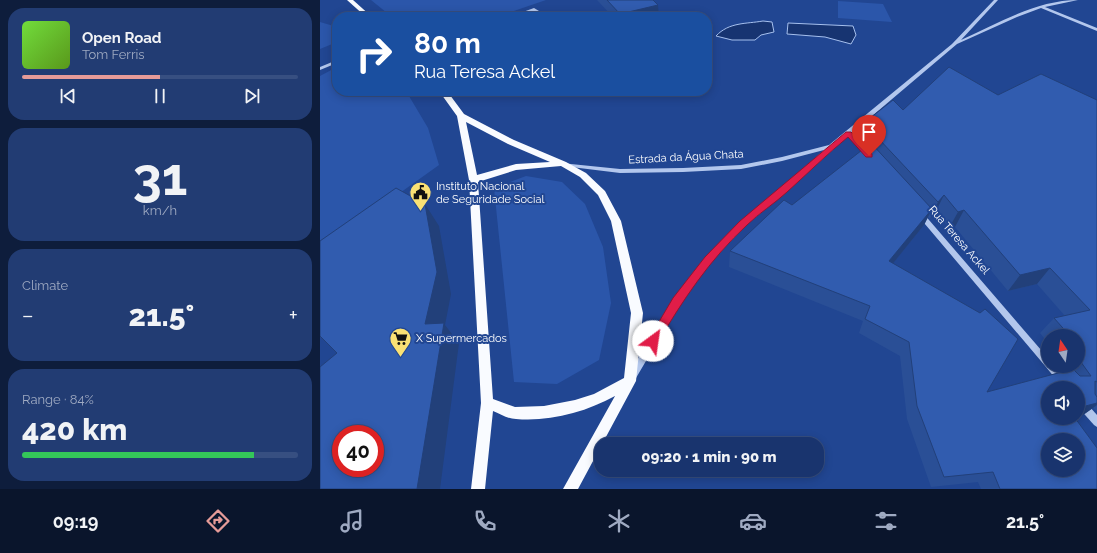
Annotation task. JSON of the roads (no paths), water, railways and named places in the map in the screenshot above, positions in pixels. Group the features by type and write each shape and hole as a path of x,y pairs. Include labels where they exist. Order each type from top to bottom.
{"main road":[{"path":"350,0 363,12"},
{"path":"447,96 461,116 474,180 487,403 478,489"},
{"path":"461,116 511,142 583,174 602,193 616,221 637,313 630,381 570,489"},
{"path":"474,180 494,171 520,165 563,164"},
{"path":"487,403 514,413 544,412 575,406 597,399 630,381"}],"street":[{"name":"Estrada da Água Chata","path":"630,381 677,301 708,260 744,223 783,191 832,146 954,45 996,0"},
{"path":"954,45 1016,16 1041,7 1076,0"},
{"path":"1041,7 1097,30"},
{"path":"525,12 534,9 539,12"},
{"path":"320,69 332,63"},
{"path":"849,133 875,163"},
{"name":"Estrada da Água Chata","path":"563,164 620,171 741,167 782,159 832,146"},
{"name":"Rua Teresa Ackel","path":"917,210 1041,356"},
{"name":"Rua Teresa Ackel","path":"1056,373 1062,381"},
{"path":"1085,408 1097,422"}],"place":[{"name":"Instituto Nacional de Seguridade Social","path":"421,212"},
{"name":"X Supermercados","path":"401,358"}]}
